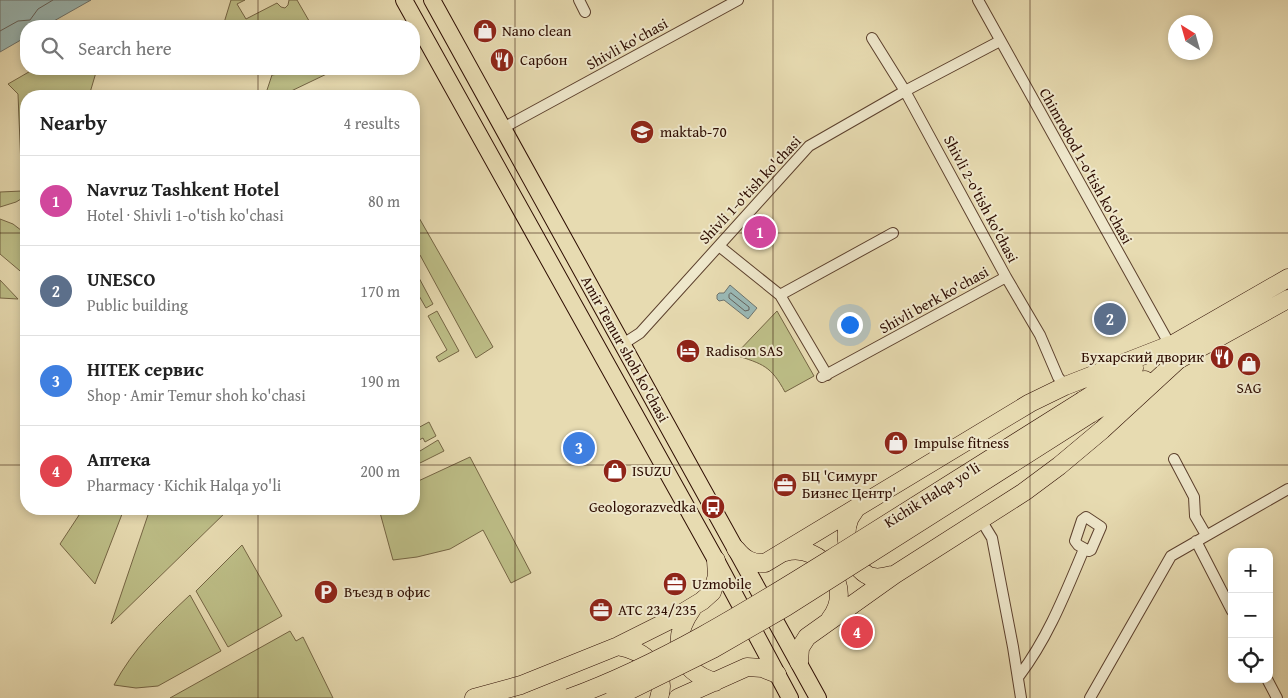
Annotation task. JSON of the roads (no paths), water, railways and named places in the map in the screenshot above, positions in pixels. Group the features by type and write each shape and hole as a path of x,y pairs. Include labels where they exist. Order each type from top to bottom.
{"highway":[{"name":"Kichik Halqa yo'li","path":"569,698 637,669 747,609 1086,407 1174,353 1288,278"},
{"name":"Kichik Halqa yo'li","path":"1174,353 1288,299"},
{"path":"736,549 752,562 765,563 1030,403 1062,381 1174,353"},
{"path":"799,662 800,648 807,637 894,575 1024,492 1064,462 1174,353"},
{"name":"Kichik Halqa yo'li","path":"614,698 713,649 786,607 1086,407"},
{"path":"855,510 849,520 846,531 847,544 852,557 860,568 870,576 882,578 894,575"},
{"path":"786,552 794,550 811,553 822,560 835,576 839,589 839,601 828,622"},
{"path":"474,698 522,685 618,646 692,608 708,597 715,586 717,576 716,560"},
{"path":"692,608 681,631 682,655 687,665 695,673 715,682"},
{"path":"618,646 640,653 653,665 659,675 661,687 658,698"},
{"path":"678,698 747,667 762,668 777,674"}],"main road":[{"name":"Amir Temur shoh ko'chasi","path":"404,0 415,20"},
{"name":"Amir Temur shoh ko'chasi","path":"432,0 818,698"},
{"name":"Amir Temur shoh ko'chasi","path":"420,29 716,560 790,698"},
{"path":"516,200 536,189"}],"street":[{"path":"579,0 586,12"},
{"name":"Shivli ko'chasi","path":"503,128 738,0"},
{"name":"Chimrobod 1-o'tish ko'chasi","path":"978,0 1174,353"},
{"name":"Shivli 2-o'tish ko'chasi","path":"872,38 906,91 1006,277 1040,335 1062,381"},
{"name":"Shivli 1-o'tish ko'chasi","path":"622,344 640,333 809,146 1000,41"},
{"path":"720,246 780,296 893,233"},
{"name":"Shivli berk ko'chasi","path":"780,296 825,376 1006,277"},
{"path":"1174,459 1194,498 1196,516 1206,535"},
{"path":"1090,698 1171,556 1288,489"},
{"path":"981,520 992,538 1019,676 1021,698"},
{"path":"1196,541 1228,603"},
{"path":"1019,676 1030,662 1052,625 1084,549"},
{"path":"1269,683 1277,698"}],"water":[{"path":"0,0 91,0 56,20 20,20 20,40 0,52"},
{"path":"730,285 757,308 748,319 724,300 719,301 717,299 717,295 724,293"}],"place":[{"name":"Nano clean","path":"485,31"},
{"name":"Сарбон","path":"502,60"},
{"name":"maktab-70","path":"642,132"},
{"name":"Navruz Tashkent Hotel","path":"760,232"},
{"name":"UNESCO","path":"1110,319"},
{"name":"Radison SAS","path":"688,351"},
{"name":"Бухарский дворик","path":"1222,357"},
{"name":"SAG","path":"1249,364"},
{"name":"Impulse fitness","path":"896,443"},
{"name":"HITEK сервис","path":"579,448"},
{"name":"ISUZU","path":"615,471"},
{"name":"БЦ 'Симург Бизнес Центр'","path":"785,485"},
{"name":"Geologorazvedka","path":"713,507"},
{"name":"Uzmobile","path":"675,584"},
{"name":"Въезд в офис","path":"326,592"},
{"name":"ATC 234/235","path":"601,610"},
{"name":"Аптека","path":"857,632"}]}
